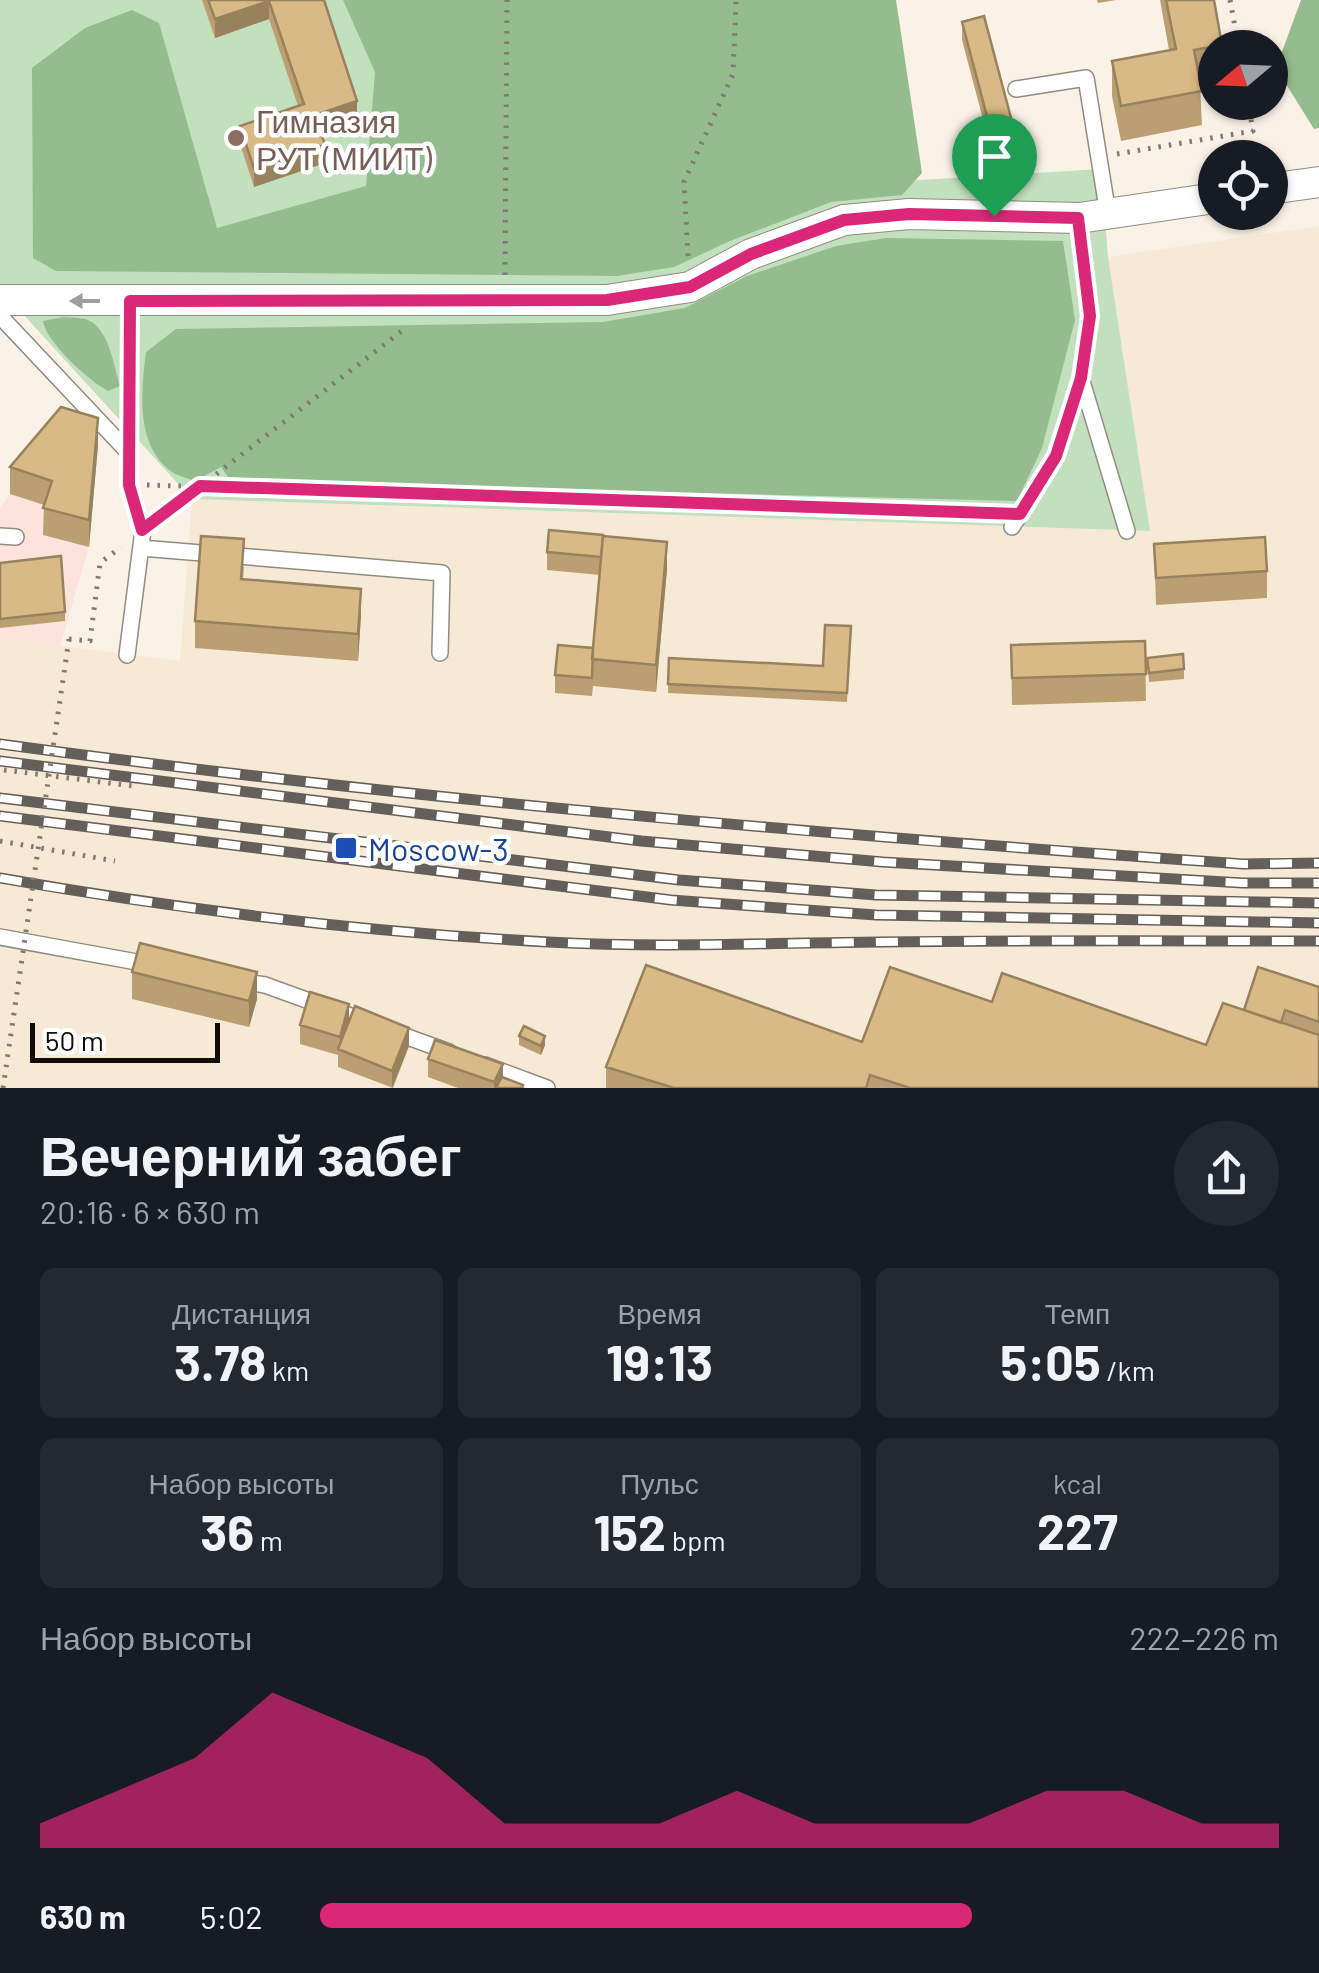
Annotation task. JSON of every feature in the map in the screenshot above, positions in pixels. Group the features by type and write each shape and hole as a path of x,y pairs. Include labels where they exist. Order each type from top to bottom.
{"street":[{"path":"1288,187 1319,182"},
{"path":"0,300 607,300 690,287 751,254 844,220 909,214 1093,216 1198,201"}],"lane":[{"path":"1016,89 1086,78 1099,157 1090,316 1081,378 1056,456 1016,520"},
{"path":"128,655 142,530 129,485 130,301"},
{"path":"0,316 130,454"},
{"path":"1081,378 1127,531"},
{"path":"141,548 442,573 440,653"},
{"path":"0,937 172,968"},
{"path":"228,978 266,986 547,1088"}],"path":[{"path":"505,298 507,0"},
{"path":"690,287 684,182 733,74 736,0"},
{"path":"1230,0 1235,30"},
{"path":"1099,157 1254,130 1252,120"},
{"path":"3,1088 69,639 90,641 100,562 441,301"},
{"path":"129,485 1016,520"},
{"path":"4,770 133,786"},
{"path":"0,841 115,861"}],"shaded area":[{"path":"1319,226 1319,1088 0,1088 0,638 180,661 192,499 1149,531 1108,257"},
{"path":"10,494 52,508 89,547 60,646 0,638 0,508"}],"green space":[{"path":"0,0 882,0 904,181 1101,169 1108,257 1150,531 192,499 0,289"},
{"path":"343,0 896,0 922,173 902,195 831,202 674,267 617,276 56,271 33,258 32,68 85,28 132,10 159,23 217,228 366,186 375,72"},
{"path":"1301,0 1319,0 1319,128 1314,129 1288,87 1288,35"},
{"path":"886,238 1063,241 1075,320 1042,448 1017,501 231,481 221,467 195,481 174,473 160,461 146,433 142,400 146,352 176,329 603,322 685,308 747,276 836,246"},
{"path":"63,317 88,320 101,331 120,386 108,391 60,350 43,321"}],"building":[{"path":"208,0 324,0 357,101 315,115 325,145 254,169 240,126 304,104 269,1 215,19"},
{"path":"1166,0 1214,0 1219,30 1198,30 1198,49 1194,50 1198,92 1121,106 1112,61 1176,49"},
{"path":"984,16 1015,133 993,139 962,22"},
{"path":"61,407 98,418 89,520 43,508 52,481 10,467"},
{"path":"549,530 603,535 601,557 547,552"},
{"path":"201,536 244,539 241,579 361,589 358,634 195,621"},
{"path":"603,536 667,542 656,665 592,659"},
{"path":"1265,537 1267,571 1156,578 1154,544"},
{"path":"61,556 65,612 0,619 0,563"},
{"path":"825,625 851,626 847,693 668,684 669,658 823,666"},
{"path":"1145,641 1146,674 1012,678 1011,645"},
{"path":"558,645 593,648 592,678 555,675"},
{"path":"1183,654 1184,669 1149,673 1147,658"},
{"path":"140,943 257,972 249,1001 132,972"},
{"path":"646,965 862,1042 890,967 992,1002 1002,973 1206,1045 1223,1003 1319,1035 1319,1088 910,1088 870,1075 866,1088 674,1088 606,1067"},
{"path":"1258,967 1319,987 1319,1022 1285,1010 1281,1023 1244,1010"},
{"path":"310,992 349,1004 340,1037 300,1025"},
{"path":"355,1006 409,1028 392,1071 338,1049"},
{"path":"524,1026 545,1036 541,1046 519,1036"},
{"path":"435,1040 503,1064 494,1082 428,1059"},
{"path":"502,1077 523,1085 522,1088 496,1088"}],"railway":[{"path":"0,744 620,814 1243,864 1319,863"},
{"path":"0,761 641,841 883,862 1243,883 1319,883"},
{"path":"0,798 679,880 876,895 1319,903"},
{"path":"0,816 671,900 876,915 1319,923"},
{"path":"0,878 273,918 548,942 673,945 1319,941"}],"place":[{"name":"Гимназия РУТ (МИИТ)","path":"236,138"},
{"name":"Moscow-3","path":"346,848"}],"route":[{"path":"909,214 994,216 1078,218 1090,316 1081,378 1056,456 1020,514 200,486 142,530 129,485 130,301 607,300 690,287 751,254 844,220 909,214"}]}
